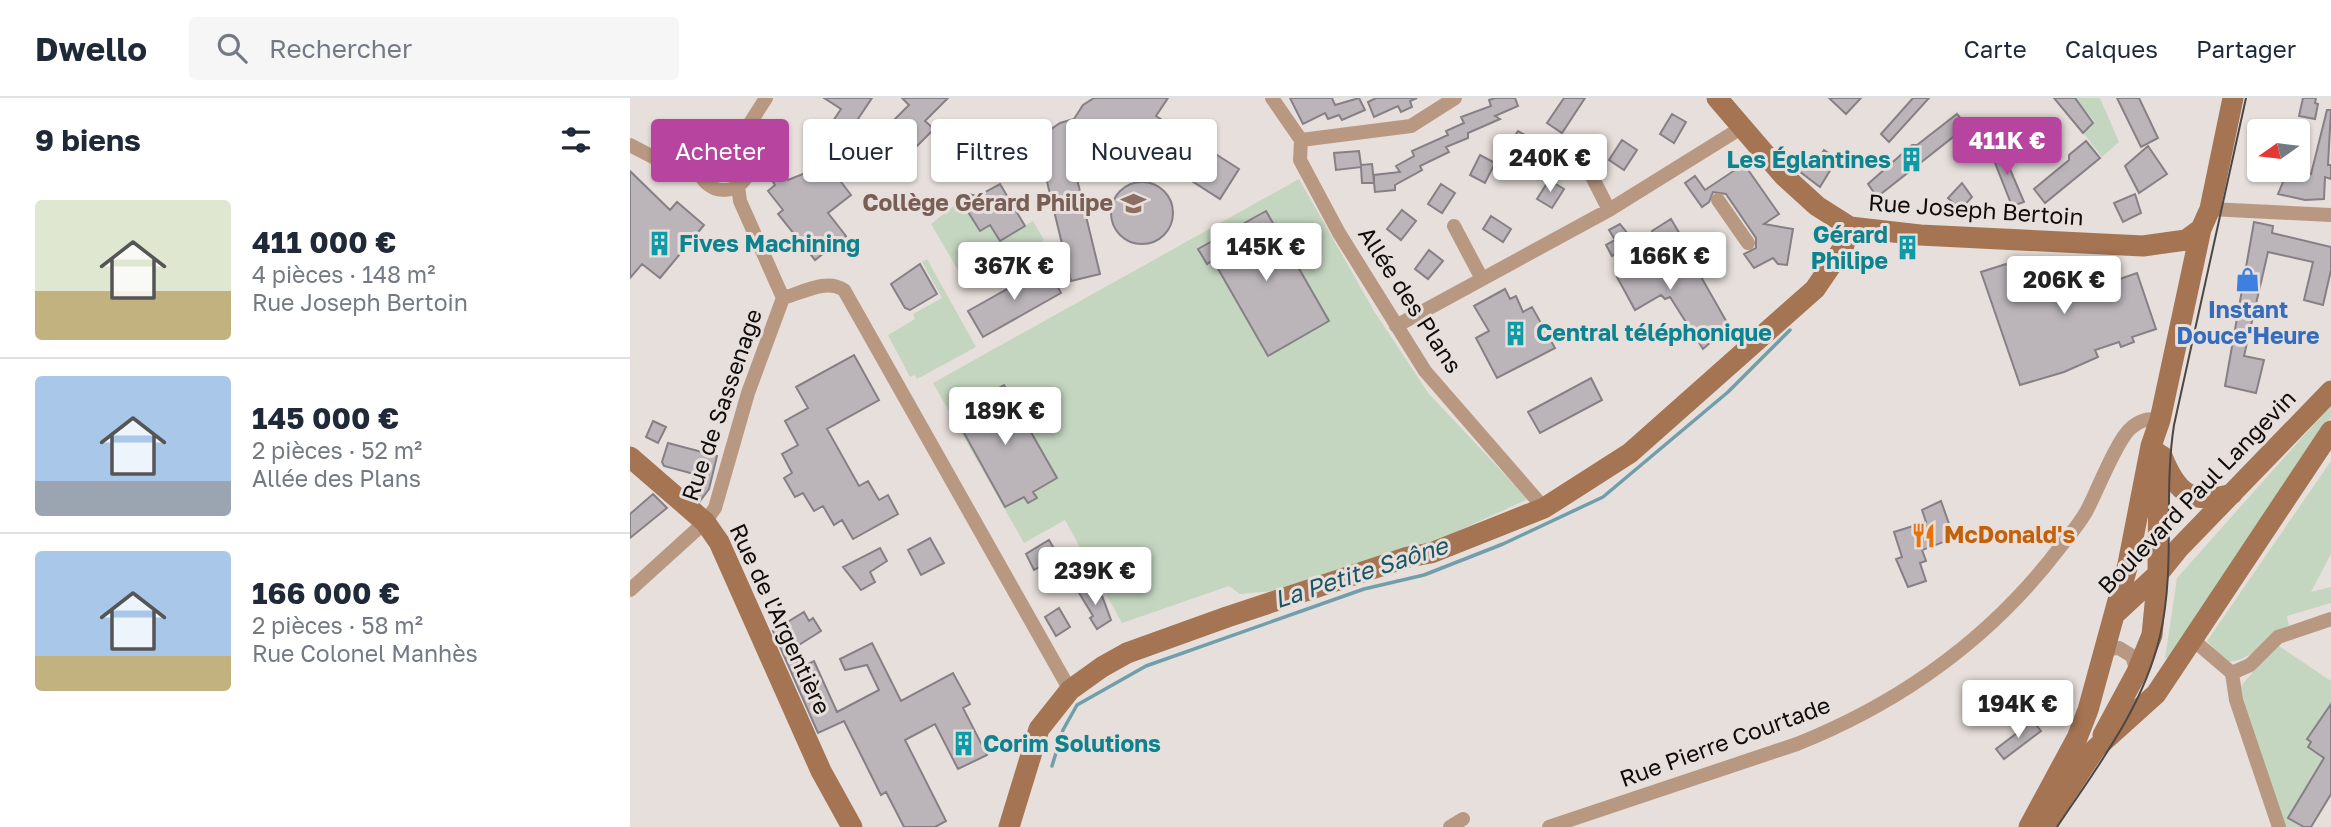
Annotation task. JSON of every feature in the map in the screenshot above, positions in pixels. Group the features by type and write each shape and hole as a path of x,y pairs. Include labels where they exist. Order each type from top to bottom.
{"street":[{"path":"753,119 766,98"},
{"name":"Allée des Plans","path":"1272,98 1301,140 1300,160 1357,265 1425,371 1544,508"},
{"path":"1301,140 1411,126 1455,98"},
{"name":"Rue Joseph Bertoin","path":"1717,98 1798,190 1832,217 1850,227 1920,235 2143,246 2186,240 2204,220"},
{"path":"2114,614 2128,564 2151,446 2160,419 2192,268 2233,98"},
{"path":"1396,326 1481,277 1609,210 1741,128"},
{"path":"630,145 651,156"},
{"path":"1580,153 1609,210"},
{"path":"705,182 722,190 738,186 741,182"},
{"name":"Rue de Sassenage","path":"705,522 715,508 748,393 783,298 740,201 738,186"},
{"path":"1718,200 1748,243"},
{"path":"2204,220 2331,215"},
{"name":"Rue Joseph Bertoin","path":"2118,246 2191,221 2204,220"},
{"path":"1454,226 1481,277"},
{"path":"1009,827 1040,729 1070,690 1102,667 1127,653 1227,617 1408,558 1431,554 1544,508 1630,453 1815,289 1843,248 1850,227"},
{"name":"Rue Joseph Bertoin","path":"2143,246 2166,250 2192,268"},
{"path":"783,298 827,285 837,285 844,289 1070,690"},
{"name":"Boulevard Paul Langevin","path":"2029,827 2077,738 2106,649 2114,614 2158,574 2179,548 2331,391"},
{"name":"Rue Pierre Courtade","path":"1549,827 1797,744 1837,728 1918,682 1974,640 2034,582 2085,514 2128,429 2146,418 2160,419"},
{"path":"2044,827 2122,703 2152,635 2158,574 2160,419"},
{"path":"2095,749 2156,694 2331,431"},
{"path":"2159,449 2168,472 2186,494 2207,501 2234,493"},
{"name":"Rue de l'Argentière","path":"630,457 705,522 733,570 816,759 852,827"},
{"path":"630,590 705,522"},
{"path":"2232,673 2250,665 2278,637 2331,619"},
{"path":"2192,639 2232,673 2236,700 2279,827"},
{"path":"2106,649 2119,648 2132,656 2137,671"},
{"path":"2122,703 2177,661"},
{"path":"2097,675 2105,688 2122,703"}],"green space":[{"path":"2075,98 2100,98 2119,142 2102,157 2082,131 2094,121"},
{"path":"1299,179 1374,311 1429,394 1528,499 1438,540 1295,589 1240,594 1229,586 1122,623 1065,520 1024,543 933,383"},
{"path":"961,200 980,231 990,225 1000,241 1033,221 1044,240 974,280 962,277 931,224"},
{"path":"927,259 976,347 917,379 915,375 910,377 888,335 915,319 913,314 942,298 922,262"},
{"path":"2331,405 2331,417 2172,655 2165,659 2177,578"},
{"path":"2331,461 2331,554 2311,592 2331,587 2331,603 2287,616 2289,626 2272,634 2247,657 2227,662 2207,641"},
{"path":"2276,644 2331,681 2331,704 2307,738 2325,756 2288,817 2304,827 2282,827 2240,693 2242,685"}],"building":[{"path":"824,98 872,98 858,119 834,119 841,109"},
{"path":"902,98 948,98 925,121 931,126 931,132 917,146 917,119 895,119 909,105"},
{"path":"1094,98 1168,98 1156,116 1161,119 1074,119 1083,105"},
{"path":"1290,98 1332,98 1335,105 1359,98 1365,110 1342,120 1339,115 1328,119 1325,113 1303,124"},
{"path":"1376,98 1417,98 1410,101 1412,107 1401,112 1398,106 1374,117 1368,102"},
{"path":"1515,98 1518,106 1495,116 1500,119 1468,133 1468,138 1446,147 1449,152 1420,166 1422,170 1395,185 1395,190 1375,192 1374,183 1362,183 1361,167 1336,170 1334,153 1359,151 1361,165 1372,164 1374,182 1374,175 1400,172 1396,166 1414,156 1412,151 1448,135 1446,131 1464,123 1461,117 1491,106 1489,100"},
{"path":"1564,98 1585,98 1562,133 1547,123"},
{"path":"1829,98 1861,98 1846,114"},
{"path":"1913,98 1929,98 1889,142 1881,134"},
{"path":"2054,98 2075,98 2093,123 2083,133"},
{"path":"2117,98 2139,98 2158,138 2141,147"},
{"path":"2303,98 2316,98 2315,103 2318,104 2315,119 2299,116"},
{"path":"2327,110 2331,110 2328,165 2331,165 2331,179 2325,177 2324,199 2305,200 2278,194 2283,182 2310,182"},
{"path":"1672,114 1686,122 1674,143 1660,134"},
{"name":"Les Églantines","path":"1957,114 1967,126 1877,197 1868,184 1912,145 1917,145"},
{"path":"1066,121 1066,182 1078,182 1100,274 1071,281 1047,182 1052,182 1052,129"},
{"path":"1518,131 1532,139 1520,159 1506,150"},
{"path":"1622,140 1637,150 1624,170 1609,160"},
{"path":"2086,141 2100,158 2045,203 2034,189 2069,160 2069,155"},
{"path":"2000,146 2024,202 2012,206 1990,150"},
{"path":"2148,146 2167,174 2139,193 2125,166"},
{"path":"1824,150 1837,159 1820,187 1795,168 1806,156 1818,160"},
{"path":"1217,155 1239,169 1220,199 1193,182 1217,182"},
{"path":"1480,155 1495,163 1485,183 1470,175"},
{"path":"1744,164 1779,214 1764,224 1793,229 1787,265 1778,264 1773,258 1754,268 1744,254 1756,248 1756,238 1726,194 1713,192 1709,202 1702,207 1685,183 1695,176 1705,190"},
{"name":"Fives Machining","path":"630,171 670,210 677,202 704,225 660,278 642,264 630,278"},
{"path":"803,174 803,182 841,182 851,195 828,213 846,236 815,260 778,214 783,210 768,191 775,185 773,182 789,182"},
{"path":"1549,180 1564,189 1552,208 1537,199"},
{"path":"1136,182 1148,182 1159,187 1168,196 1173,207 1173,219 1168,230 1159,239 1148,244 1136,244 1125,239 1116,230 1111,219 1111,207 1116,196 1125,187"},
{"path":"1962,183 1972,197 1960,210 1948,198"},
{"path":"1000,184 1025,226 1000,241 990,225 980,231 960,199 968,194 978,196"},
{"path":"1441,184 1455,193 1442,213 1428,204"},
{"path":"2135,194 2141,213 2123,222 2114,203"},
{"path":"1402,210 1416,221 1401,240 1387,229"},
{"path":"1266,211 1329,321 1268,356 1213,260 1207,264 1198,249"},
{"path":"1491,216 1511,229 1503,242 1483,229"},
{"path":"1671,219 1681,236 1662,248 1652,231"},
{"path":"2254,222 2273,226 2272,233 2331,247 2331,270 2323,305 2304,300 2313,262 2268,252 2244,356 2264,360 2256,393 2225,386"},
{"path":"1620,224 1632,239 1629,240 1632,245 1626,248 1642,275 1659,267 1665,279 1673,275 1675,279 1696,268 1729,326 1703,349 1670,297 1665,299 1661,295 1635,310 1617,277 1628,271 1617,253 1612,256 1606,245 1615,240 1609,230"},
{"path":"1429,250 1443,261 1428,279 1415,269"},
{"path":"920,264 937,294 910,310 905,308 891,284"},
{"path":"2006,264 2033,265 2037,277 2066,267 2069,277 2091,269 2107,270 2111,282 2137,273 2156,329 2132,337 2134,342 2121,347 2119,342 2095,350 2098,357 2064,372 2020,385 1981,272"},
{"path":"1046,267 1061,293 983,337 968,311"},
{"name":"Central téléphonique","path":"1505,289 1510,299 1516,296 1523,312 1532,307 1555,348 1497,378 1476,338 1489,331 1474,306"},
{"path":"854,355 879,400 827,429 859,486 868,481 879,500 888,495 898,514 853,539 842,520 834,525 823,506 814,511 803,493 795,497 784,478 792,473 782,454 798,445 785,421 808,408 796,387"},
{"path":"1591,378 1602,400 1540,433 1528,412"},
{"path":"1004,385 1057,478 1033,492 1037,498 1028,503 1024,497 1005,507 953,413"},
{"path":"653,421 666,427 658,443 646,437"},
{"path":"668,443 717,456 709,489 700,501 690,490 694,474 664,466 662,462"},
{"path":"653,494 667,508 630,538 630,514"},
{"path":"1941,501 1954,538 1922,550 1926,561 1920,563 1926,581 1908,587 1896,559 1902,557 1894,532 1926,522 1922,510"},
{"path":"930,538 944,563 921,575 908,550"},
{"path":"1049,540 1059,557 1034,570 1026,554"},
{"path":"880,548 887,561 870,572 875,582 861,590 843,567"},
{"path":"1090,584 1098,598 1102,596 1111,620 1097,629 1090,618 1093,616 1078,591"},
{"path":"1059,608 1070,627 1056,636 1045,617"},
{"path":"804,612 809,621 813,618 821,631 791,650 800,668 814,661 837,712 879,690 867,665 845,670 840,659 872,643 901,701 953,673 970,704 963,708 987,755 958,769 935,724 905,740 946,821 935,827 904,827 886,792 881,795 844,721 818,733 773,631"},
{"path":"2331,704 2331,794 2311,827 2304,827 2288,818 2324,758 2308,747 2311,742 2307,739"},
{"path":"2033,721 2041,731 2004,759 1996,749"}],"waterway":[{"name":"La Petite Saône","path":"1052,766 1063,730 1077,705 1146,666 1364,589 1424,575 1503,544 1603,497 1728,392 1790,330"}],"tram line":[{"path":"2057,827 2103,759 2130,712 2142,688 2160,636 2169,557 2169,478 2174,425 2246,98"}],"place":[{"name":"Les Églantines","path":"1911,160"},
{"name":"Collège Gérard Philipe","path":"1133,203"},
{"name":"Fives Machining","path":"659,244"},
{"name":"Gérard Philipe","path":"1908,248"},
{"name":"Instant Douce'Heure","path":"2248,280"},
{"name":"Central téléphonique","path":"1516,333"},
{"name":"McDonald's","path":"1924,535"},
{"name":"Corim Solutions","path":"963,744"}]}
